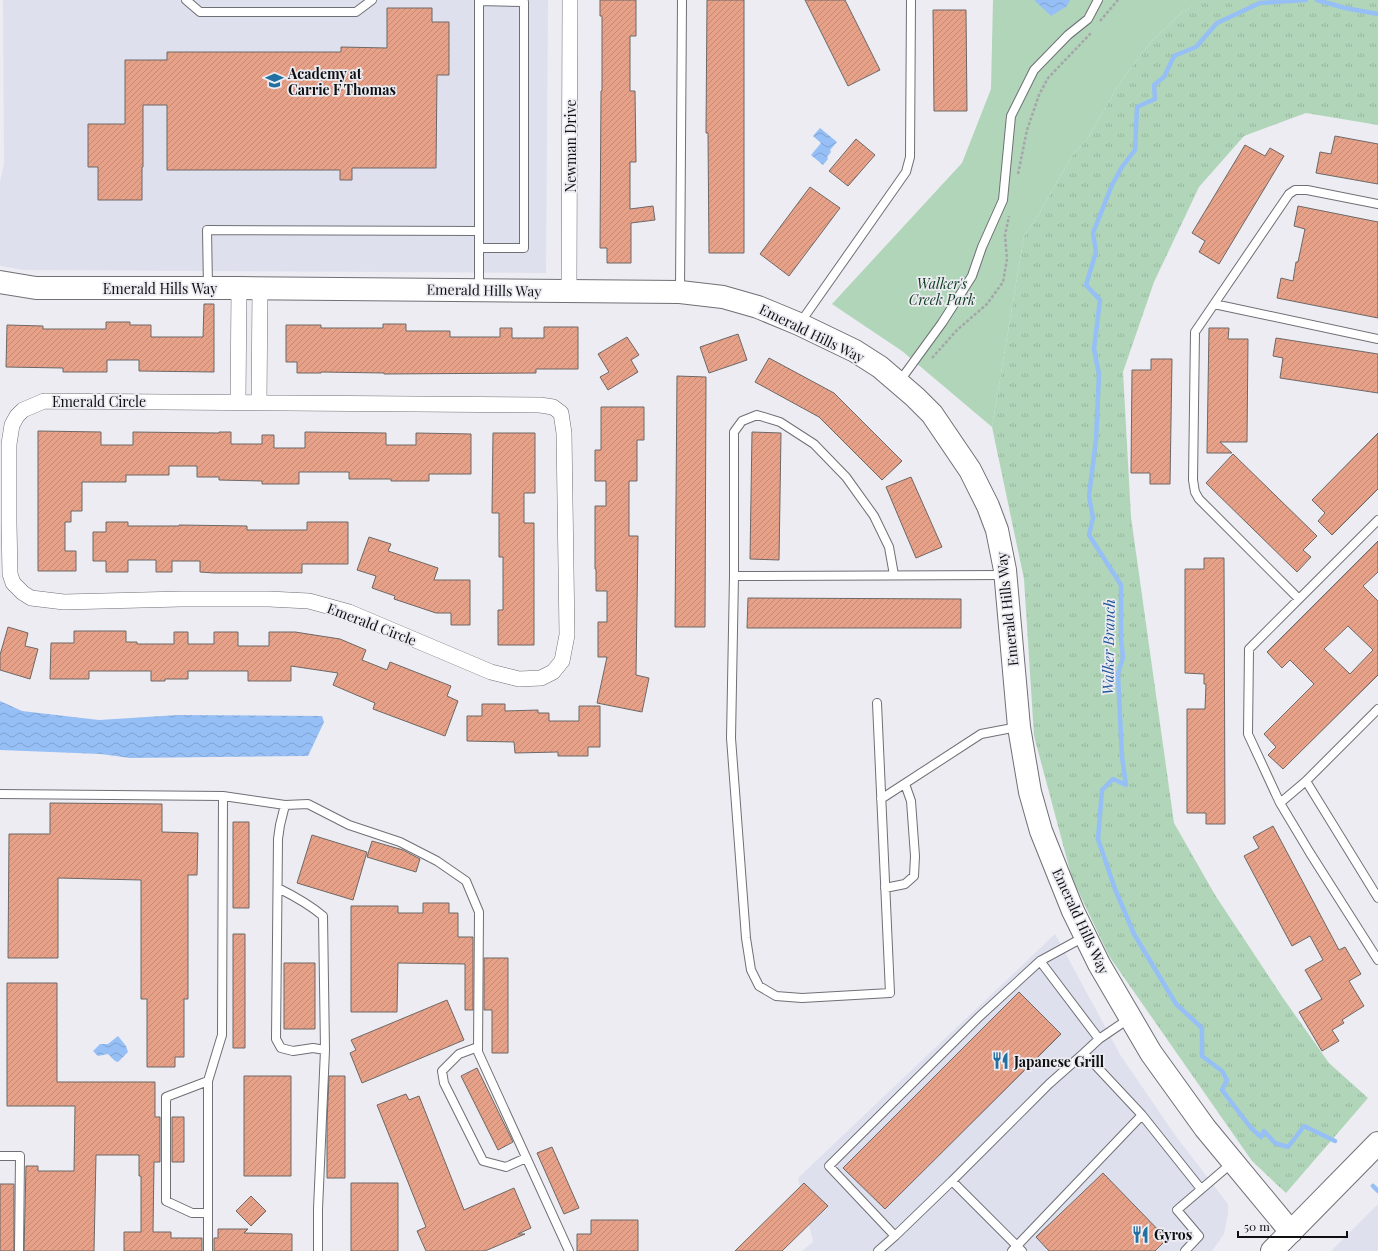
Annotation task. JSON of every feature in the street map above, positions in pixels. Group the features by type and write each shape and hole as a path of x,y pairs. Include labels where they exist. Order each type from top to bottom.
{"street":[{"name":"Newman Drive","path":"569,291 570,0"},
{"name":"Emerald Hills Way","path":"0,282 36,288 249,288 680,292 730,299 758,306 855,351 880,367 915,397 932,414 970,470 988,506 997,530 1006,575 1018,727 1030,792 1041,831 1074,911 1100,964 1151,1053 1205,1128 1291,1232"},
{"path":"238,402 249,288"},
{"path":"249,288 259,402"},
{"name":"Emerald Circle","path":"44,400 259,402 540,405 553,407 561,413 564,433 567,635 562,661 553,672 541,678 519,679 491,672 349,612 309,601 269,599 181,599 64,602 30,598 13,583 10,574 9,444 12,425 17,416 23,410 44,400"},
{"path":"1272,1251 1378,1143"}],"lane":[{"path":"186,0 200,12 356,12 372,0"},
{"path":"479,248 524,248 524,2 479,0 479,231 479,248 479,290"},
{"path":"680,292 682,0"},
{"path":"799,324 906,172 910,157 910,0"},
{"path":"898,383 942,323 972,276 982,247 1003,200 1011,116 1034,70 1068,35 1088,19 1098,0"},
{"path":"1299,599 1199,499 1194,492 1194,332 1289,194 1295,190 1306,190 1378,204"},
{"path":"208,288 207,230 479,231"},
{"path":"1214,304 1378,339"},
{"path":"877,703 890,993 802,998 776,996 759,986 750,970 746,938 731,738 734,576 734,432 742,421 757,415 780,422 814,444 846,477 874,516 889,546 894,575"},
{"path":"1378,520 1249,649 1248,734 1280,803 1378,960"},
{"path":"734,576 1006,575"},
{"path":"1280,803 1306,781 1378,708"},
{"path":"881,799 981,734 1018,727"},
{"path":"1306,781 1378,898"},
{"path":"885,888 905,884 914,876 915,856 911,801 905,784"},
{"path":"0,794 223,796 285,805 308,804 349,824 400,842 437,861 466,882 479,912 478,1052 569,1251"},
{"path":"208,1251 208,1080 222,1035 223,796"},
{"path":"285,805 278,839 276,1039 280,1048 293,1051 313,1048 325,1050"},
{"path":"278,888 306,902 323,916 325,1050 318,1209 318,1251"},
{"path":"895,1236 829,1166 979,1017 1040,961 1086,936"},
{"path":"1040,961 1100,1039"},
{"path":"878,1251 952,1181 1049,1084 1100,1039 1130,1018"},
{"path":"478,1047 459,1054 442,1071 444,1083 483,1161 506,1167 526,1158"},
{"path":"1084,1053 1142,1115 1201,1189"},
{"path":"208,1080 166,1096 166,1201 192,1213 208,1213"},
{"path":"952,1181 1017,1249 1142,1115"},
{"path":"0,1156 20,1156 19,1251"},
{"path":"1185,1251 1199,1236 1177,1210 1234,1162"}],"shaded area":[{"name":"Academy at Carrie F Thomas","path":"3,0 548,0 546,273 24,270 0,266 0,182 4,163"},
{"path":"1055,934 1121,1056 1175,1135 1228,1204 1228,1214 1224,1234 1212,1251 802,1251 813,1242 798,1178"},
{"path":"1378,1204 1378,1251 1331,1251"}],"green space":[{"name":"Walker's Creek Park","path":"993,0 1204,0 1182,12 1149,44 1121,81 1087,139 1072,156 1037,217 1024,236 992,427 902,351 832,304 962,163 991,89"},
{"path":"1203,0 1378,0 1378,125 1306,113 1244,136 1199,187 1154,282 1123,372 1131,517 1174,823 1215,895 1283,998 1329,1063 1368,1098 1286,1193 1252,1161 1109,956 1072,878 1034,736 1024,579 992,427 1024,236 1037,217 1072,156 1087,139 1121,81 1149,44 1182,12"}],"water":[{"path":"1034,0 1070,0 1067,6 1051,16"},
{"path":"820,128 837,142 830,150 831,152 827,157 828,159 823,165 811,155 821,143 813,136"},
{"path":"0,701 22,711 99,720 178,715 322,716 324,722 308,756 130,758 101,754 0,750"},
{"path":"118,1036 126,1046 128,1052 118,1062 108,1054 98,1056 93,1051 100,1044 108,1044"}],"building":[{"path":"600,0 636,0 636,36 630,36 630,91 635,91 636,162 630,162 630,209 653,206 655,220 631,223 631,263 607,263 607,248 600,248 602,16 600,16"},
{"path":"707,0 744,0 744,253 709,253 708,133 706,133"},
{"path":"805,0 845,0 880,70 848,86"},
{"path":"387,8 432,8 432,22 449,22 449,75 437,75 436,168 352,168 352,180 340,180 340,170 167,170 167,105 143,105 142,200 98,200 98,167 88,167 88,124 125,124 125,60 167,60 167,52 341,52 341,47 387,48"},
{"path":"933,10 966,10 967,111 934,111"},
{"path":"1335,136 1378,144 1378,184 1316,173 1320,152 1331,154"},
{"path":"856,139 875,155 848,186 829,171"},
{"path":"1245,145 1265,156 1270,148 1284,156 1219,264 1199,252 1205,241 1192,233"},
{"path":"810,187 840,208 789,276 760,254"},
{"path":"1298,206 1378,222 1378,318 1277,298 1281,278 1293,281 1296,262 1298,262 1305,229 1294,226"},
{"path":"204,304 214,304 214,372 139,371 139,360 107,360 107,372 63,372 63,368 6,367 7,325 43,326 43,329 106,329 106,322 130,322 130,325 151,325 151,337 203,337"},
{"path":"383,324 406,324 406,331 450,331 450,337 500,337 500,328 512,328 512,338 544,338 544,327 578,327 578,369 536,369 536,373 297,373 297,362 286,362 286,325 321,325 321,328 383,328"},
{"path":"1209,328 1229,328 1228,339 1248,339 1247,442 1220,442 1232,453 1207,453"},
{"path":"738,334 747,360 709,373 700,347"},
{"path":"627,337 639,355 631,360 638,372 608,390 600,377 609,372 598,354"},
{"path":"1276,338 1378,354 1378,393 1280,378 1283,358 1273,356"},
{"path":"769,358 834,393 902,461 882,480 819,417 755,382"},
{"path":"1151,359 1172,359 1170,484 1150,484 1150,473 1131,473 1132,370 1151,370"},
{"path":"677,376 706,377 705,627 675,627"},
{"path":"601,407 644,407 644,440 637,440 637,481 629,481 629,536 638,536 636,675 649,678 642,712 597,703 607,657 598,657 598,622 607,622 607,591 596,591 595,569 595,506 606,506 606,481 595,481 595,450 601,450"},
{"path":"38,431 101,432 101,445 133,445 133,432 231,432 231,444 262,444 262,435 274,435 274,448 305,448 305,432 386,433 386,445 416,445 416,433 471,434 471,474 429,474 429,481 391,481 391,479 349,479 349,472 299,472 299,484 262,484 262,481 219,480 219,477 197,477 197,466 169,466 169,475 126,475 126,482 82,482 82,511 71,511 71,522 65,522 65,551 76,551 76,571 38,571"},
{"path":"752,432 781,433 779,560 750,559"},
{"path":"493,433 535,433 535,493 524,493 524,523 534,523 534,645 498,645 498,610 503,610 503,557 499,557 499,513 492,513"},
{"path":"1378,433 1378,489 1332,535 1318,521 1325,513 1312,500"},
{"path":"1233,454 1317,536 1303,550 1311,557 1297,572 1206,483"},
{"path":"911,477 942,547 916,558 886,487"},
{"path":"106,522 128,522 128,526 247,526 247,530 307,530 307,522 348,522 348,564 302,564 302,573 214,573 200,572 200,561 172,561 172,572 156,572 156,560 128,560 128,572 106,572 106,561 93,561 93,532 106,532"},
{"path":"369,537 391,544 388,551 438,568 434,580 470,580 470,625 451,625 451,613 436,613 394,599 395,596 372,588 376,576 357,570"},
{"path":"1378,541 1378,572 1363,586 1378,601 1378,675 1283,769 1268,755 1276,747 1264,734 1314,684 1290,660 1282,668 1267,652","holes":["1348,626 1373,650 1350,674 1324,649"]},
{"path":"1204,558 1224,558 1225,824 1206,824 1206,813 1187,813 1187,709 1205,709 1206,684 1204,684 1204,674 1185,673 1185,569 1204,569"},
{"path":"748,598 961,599 961,628 747,628"},
{"path":"8,627 28,633 25,646 38,649 30,679 0,670 0,655"},
{"path":"74,631 126,631 126,642 137,642 137,644 174,644 174,632 188,632 188,644 214,644 214,632 238,632 238,646 269,646 269,632 295,632 340,639 366,650 362,660 387,670 390,662 451,686 447,696 458,701 445,736 373,709 375,703 333,685 338,673 291,666 291,681 248,681 248,671 188,671 188,679 165,679 165,681 151,681 151,671 89,671 89,679 50,679 51,643 74,643"},
{"path":"482,704 505,704 505,711 538,710 538,713 549,713 549,721 579,721 579,706 600,706 600,747 588,747 588,756 558,756 558,752 515,753 514,742 467,741 467,716 482,716"},
{"path":"50,803 162,804 162,832 198,833 197,875 188,875 188,999 184,999 184,1057 175,1057 175,1067 147,1067 147,999 141,999 141,880 58,878 58,958 8,958 9,834 50,834"},
{"path":"233,822 249,822 249,908 233,908"},
{"path":"1273,826 1339,950 1345,947 1361,974 1349,981 1364,1006 1342,1020 1344,1023 1332,1030 1339,1041 1322,1051 1299,1012 1322,999 1305,970 1323,960 1310,936 1292,946 1244,856 1259,848 1253,837"},
{"path":"312,835 367,852 353,900 297,883"},
{"path":"372,841 403,850 420,859 416,872 367,857"},
{"path":"423,903 449,903 449,913 458,913 458,937 473,937 473,1010 465,1010 465,964 398,963 397,1012 351,1012 351,906 398,906 398,913 423,913"},
{"path":"233,934 245,934 245,1048 233,1048"},
{"path":"484,958 508,958 508,1053 492,1053 492,1010 484,1010"},
{"path":"284,963 315,963 315,1029 284,1029"},
{"path":"7,983 57,983 57,1082 155,1082 155,1117 160,1117 160,1162 154,1162 153,1232 171,1232 171,1238 202,1238 202,1251 124,1251 124,1232 141,1232 141,1176 139,1176 139,1155 96,1155 94,1251 24,1251 26,1166 38,1166 38,1171 74,1171 75,1106 7,1106"},
{"path":"1019,992 1061,1034 885,1209 843,1168"},
{"path":"447,1000 464,1040 362,1083 350,1053 356,1050 351,1040"},
{"path":"477,1068 513,1142 498,1150 461,1076"},
{"path":"244,1076 291,1076 291,1176 244,1176"},
{"path":"329,1076 345,1076 345,1178 327,1178"},
{"path":"406,1094 409,1100 419,1096 464,1210 514,1188 531,1228 518,1234 525,1234 485,1251 426,1251 417,1231 426,1227 377,1105"},
{"path":"172,1117 184,1117 184,1162 172,1162"},
{"path":"552,1147 579,1208 564,1214 537,1153"},
{"path":"1103,1173 1167,1239 1155,1251 1049,1251 1036,1237"},
{"path":"351,1183 398,1183 398,1251 351,1251"},
{"path":"804,1183 828,1206 782,1251 735,1251"},
{"path":"0,1184 14,1184 14,1251 0,1251"},
{"path":"251,1196 266,1211 251,1226 236,1211"},
{"path":"591,1220 638,1220 638,1251 577,1251 577,1234 591,1234"},
{"path":"218,1229 248,1229 244,1233 292,1234 292,1251 214,1251 214,1238 218,1238"}],"waterway":[{"name":"Walker Branch","path":"1306,0 1260,3 1217,23 1196,47 1174,56 1164,77 1154,85 1155,99 1137,107 1135,150 1122,167 1112,185 1093,233 1096,252 1086,285 1100,300 1094,349 1099,374 1096,440 1089,496 1093,518 1089,535 1121,585 1121,640 1123,657 1118,674 1122,757 1126,785 1113,779 1102,790 1098,839 1115,889 1134,934 1176,1004 1202,1028 1202,1056 1222,1071 1227,1080 1222,1090 1251,1128 1261,1137 1264,1131 1275,1143 1288,1147 1304,1126 1335,1141"},
{"name":"Walker Branch","path":"1317,0 1345,8 1378,14"},
{"name":"Walker Branch","path":"1373,1186 1378,1191"}],"place":[{"name":"Academy at Carrie F Thomas","path":"275,81"},
{"name":"Japanese Grill","path":"1001,1061"},
{"name":"Gyros","path":"1141,1234"}]}
